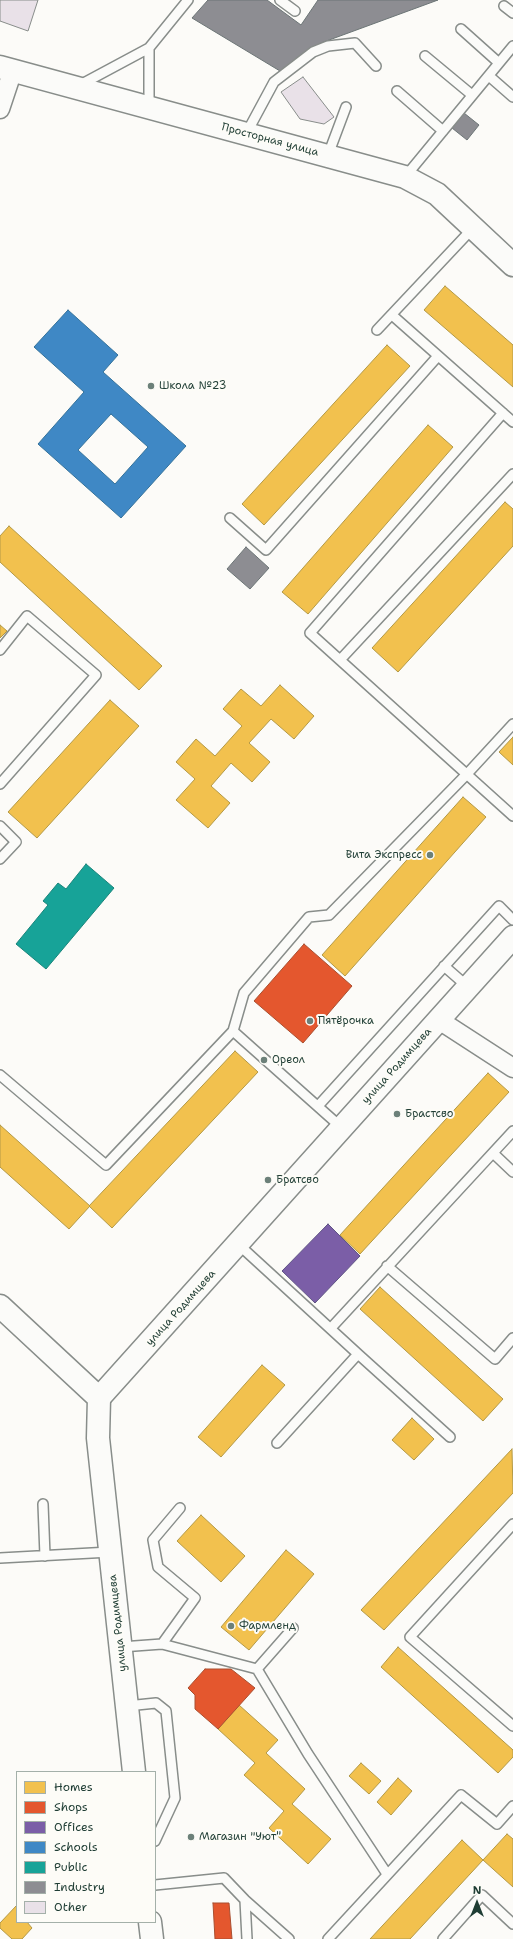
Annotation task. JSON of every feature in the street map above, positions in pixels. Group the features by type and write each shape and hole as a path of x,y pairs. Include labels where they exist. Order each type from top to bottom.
{"street":[{"name":"Просторная улица","path":"6,68 405,177 437,194 513,265"},
{"path":"0,109 6,68"},
{"name":"улица Родимцева","path":"134,1771 98,1438 99,1398 513,937"},
{"path":"439,1020 513,1068"},
{"path":"0,1306 99,1398"},
{"path":"150,1923 152,1939"}],"lane":[{"path":"75,87 149,48 188,0"},
{"path":"280,0 295,11"},
{"path":"504,6 513,13"},
{"path":"461,29 499,63"},
{"path":"246,134 274,82 313,52 328,46 355,43 376,66"},
{"path":"405,177 513,46"},
{"path":"149,48 149,108"},
{"path":"424,56 472,95"},
{"path":"489,76 513,97"},
{"path":"397,91 443,131"},
{"path":"328,155 346,107"},
{"path":"377,330 473,228"},
{"path":"392,315 513,422"},
{"path":"230,518 266,550 438,356"},
{"path":"503,413 310,633 513,816"},
{"path":"340,660 513,474"},
{"path":"0,650 27,616 96,675 0,784"},
{"path":"0,1075 106,1165 233,1031 244,993 309,917 329,915 467,774 513,724"},
{"path":"0,826 16,842 0,859"},
{"path":"318,1106 499,906 513,920"},
{"path":"444,966 468,987"},
{"path":"233,1031 342,1128"},
{"path":"331,1328 513,1130"},
{"path":"493,1153 513,1172"},
{"path":"238,1244 450,1437"},
{"path":"387,1266 495,1359 513,1338"},
{"path":"278,1444 358,1354"},
{"path":"43,1504 45,1556"},
{"path":"162,1644 195,1598 158,1567 153,1540 180,1508"},
{"path":"513,1524 410,1637 513,1726"},
{"path":"0,1558 111,1552"},
{"path":"257,1669 293,1628"},
{"path":"121,1647 162,1644 257,1669 308,1754 387,1874"},
{"path":"127,1706 156,1702 166,1712 175,1798 156,1840"},
{"path":"328,1939 461,1794 498,1824 513,1806"},
{"path":"156,1885 224,1878 245,1900 289,1939"},
{"path":"443,1939 482,1895 513,1924"},
{"path":"245,1900 247,1939"}],"building: Homes":[{"path":"445,286 513,345 513,387 424,310"},
{"path":"387,345 410,366 264,525 242,504"},
{"path":"428,425 453,447 308,614 282,592"},
{"path":"505,502 513,509 513,546 398,672 372,648"},
{"path":"9,526 162,666 139,690 0,562 0,536"},
{"path":"0,625 7,631 0,638"},
{"path":"280,685 314,716 294,739 271,719 249,743 270,762 252,782 231,763 211,786 230,803 208,828 176,800 195,779 176,762 196,739 215,756 242,726 223,709 241,689 261,706"},
{"path":"110,700 139,726 37,838 8,812"},
{"path":"513,737 513,765 499,752"},
{"path":"463,797 486,817 345,976 322,955"},
{"path":"235,1051 258,1072 112,1228 89,1206"},
{"path":"488,1073 509,1092 360,1254 340,1235"},
{"path":"0,1125 90,1206 69,1229 0,1167"},
{"path":"380,1287 503,1399 483,1421 360,1309"},
{"path":"262,1365 285,1385 221,1457 198,1437"},
{"path":"412,1418 434,1439 414,1460 392,1440"},
{"path":"512,1449 513,1493 384,1630 361,1610"},
{"path":"201,1515 245,1556 221,1582 177,1541"},
{"path":"286,1550 314,1574 249,1650 221,1627"},
{"path":"398,1647 513,1750 513,1757 498,1773 381,1667"},
{"path":"239,1705 278,1740 266,1753 305,1789 292,1804 331,1839 308,1864 269,1828 284,1811 244,1775 255,1763 218,1729"},
{"path":"361,1763 381,1781 369,1794 349,1776"},
{"path":"398,1778 412,1791 391,1815 377,1802"},
{"path":"507,1834 513,1839 513,1887 483,1860"},
{"path":"462,1840 483,1860 410,1939 370,1939"},
{"path":"16,1906 16,1923 28,1923 32,1928 22,1939 12,1939 0,1928 0,1923"}],"building: Shops":[{"path":"304,944 352,986 303,1043 254,1001"},
{"path":"205,1669 231,1669 255,1688 218,1729 195,1709 195,1695 188,1688"},
{"path":"213,1903 229,1903 232,1939 215,1939"}],"building: Offices":[{"path":"328,1224 360,1256 315,1303 282,1271"}],"building: Schools":[{"path":"68,310 118,355 103,372 186,446 121,518 38,444 84,392 34,347","holes":["111,414 148,447 115,484 78,450"]}],"building: Public":[{"path":"86,864 114,888 46,969 16,944 48,905 43,901 58,883 66,889"}],"building: Industry":[{"path":"208,0 267,0 301,25 318,0 438,0 321,43 280,71 192,18"},
{"path":"464,113 479,125 467,140 452,128"},
{"path":"246,547 269,568 250,589 227,569"}],"building: Other":[{"path":"0,0 38,0 28,31 0,21"},
{"path":"303,77 334,117 324,124 300,119 281,92"}],"place":[{"name":"Школа №23","path":"151,386"},
{"name":"Вита Экспресс","path":"430,855"},
{"name":"Пятёрочка","path":"310,1021"},
{"name":"Ореол","path":"264,1060"},
{"name":"Брастсво","path":"397,1114"},
{"name":"Братсво","path":"268,1180"},
{"name":"Фармленд","path":"231,1626"},
{"name":"Магазин \"Уют\"","path":"191,1837"}]}
